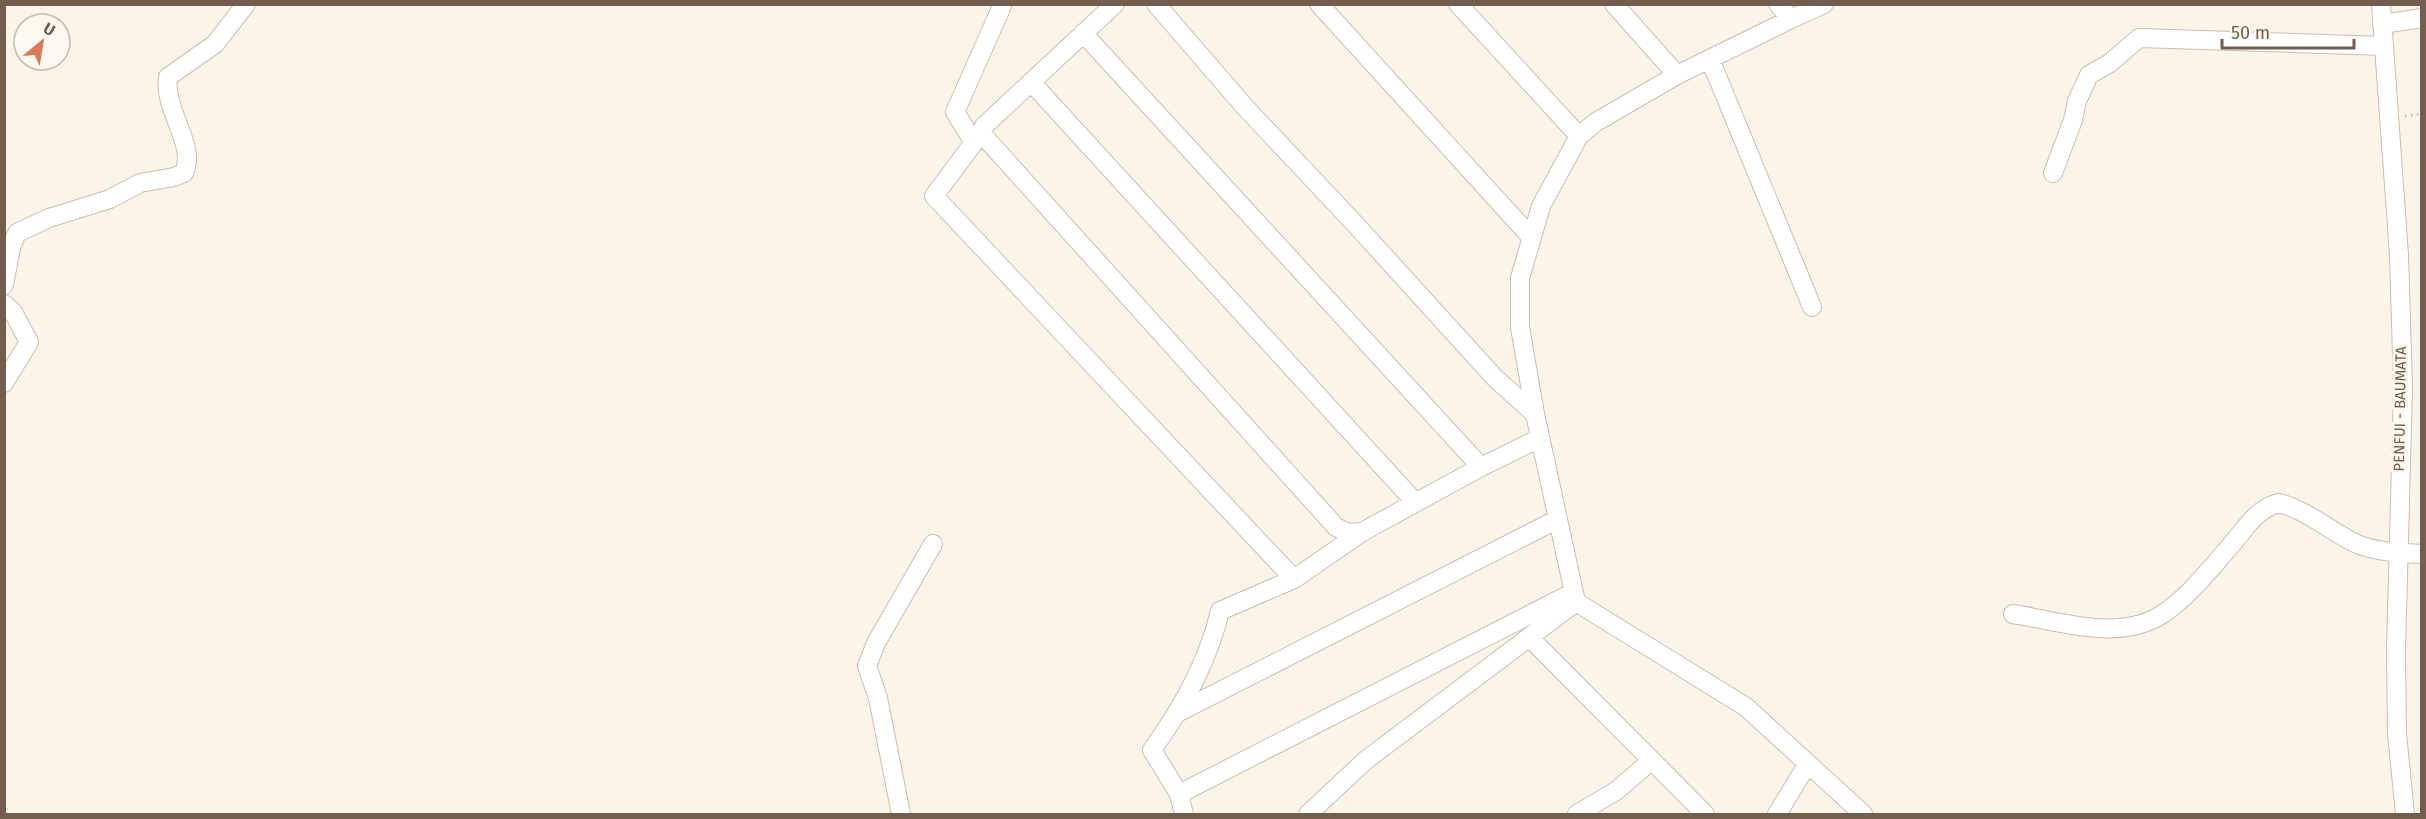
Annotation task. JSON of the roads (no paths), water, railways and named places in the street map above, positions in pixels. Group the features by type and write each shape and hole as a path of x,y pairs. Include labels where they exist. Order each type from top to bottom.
{"street":[{"path":"4,285 11,247 17,233 49,218 110,199 140,183 184,173 188,156 173,117 166,87 168,77 215,44 246,4"},
{"path":"1114,4 984,126 978,138 934,196 1294,579"},
{"path":"1156,4 1244,106 1495,378 1534,414"},
{"path":"1319,4 1530,236"},
{"path":"1458,4 1579,136"},
{"path":"1614,4 1677,75"},
{"path":"1778,4 1791,19"},
{"path":"1824,4 1677,75 1596,122 1579,136 1541,206 1530,236 1520,278 1520,327 1534,414 1575,597 1746,707 1863,814"},
{"name":"PENFUI - BAUMATA","path":"2381,4 2399,255 2403,388 2397,552 2397,733 2405,814"},
{"path":"1002,6 955,112 1336,527 1348,533 1362,532"},
{"path":"2382,24 2421,18"},
{"path":"1083,33 1481,467"},
{"path":"2052,172 2073,120 2077,101 2089,75 2110,63 2139,38 2384,46"},
{"path":"1710,59 1812,307"},
{"path":"1031,82 1415,502"},
{"path":"4,304 13,312 29,342 4,383"},
{"path":"1184,814 1179,794 1152,750 1179,712 1212,643 1220,610 1294,579 1362,532 1481,467 1540,438"},
{"path":"2013,614 2099,627 2119,628 2140,624 2173,606 2200,580 2248,523 2269,506 2279,503 2299,511 2359,544 2397,552 2421,554"},
{"path":"1179,712 1558,519"},
{"path":"901,814 878,698 867,666 876,643 933,544"},
{"path":"1308,814 1366,760 1500,661 1575,597"},
{"path":"1179,794 1575,597"},
{"path":"1529,637 1705,814"},
{"path":"1577,814 1616,791 1651,761"},
{"path":"1777,814 1807,765"}]}
